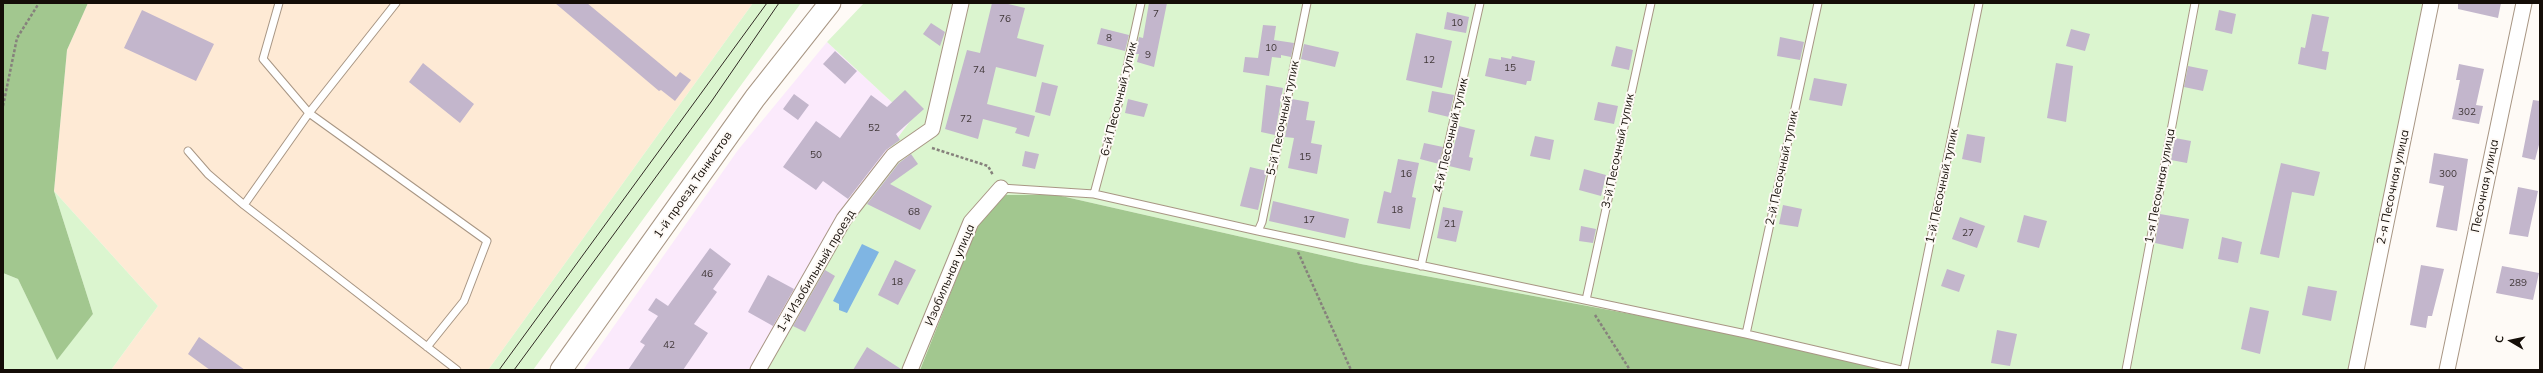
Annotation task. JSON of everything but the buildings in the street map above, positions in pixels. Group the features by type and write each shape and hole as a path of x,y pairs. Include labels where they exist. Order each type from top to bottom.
{"main road":[{"name":"1-й проезд Танкистов","path":"561,370 754,98 830,3"}],"street":[{"name":"1-й Изобильный проезд","path":"758,370 844,219 893,156 932,128 961,3"},
{"name":"2-я Песочная улица","path":"2356,370 2431,3"},
{"name":"Песочная улица","path":"2447,370 2524,3"},
{"name":"Изобильная улица","path":"910,370 971,222 1001,188"}],"lane":[{"path":"279,3 263,58 309,113 487,241 464,301 427,347"},
{"path":"244,205 309,113 396,3"},
{"name":"6-й Песочный тупик","path":"1094,194 1122,90 1141,3"},
{"name":"5-й Песочный тупик","path":"1258,231 1262,222 1307,3"},
{"name":"4-й Песочный тупик","path":"1421,266 1480,3"},
{"name":"3-й Песочный тупик","path":"1586,300 1651,3"},
{"name":"2-й Песочный тупик","path":"1746,334 1818,3"},
{"name":"1-й Песочный тупик","path":"1902,370 1979,3"},
{"name":"1-я Песочная улица","path":"2126,370 2195,3"},
{"path":"188,151 208,174 244,205 457,370"},
{"path":"1001,188 1094,194 1258,231 1746,334 1902,370"}],"path":[{"path":"3,106 17,38 39,3"},
{"path":"920,137 929,147 988,166 1001,188"},
{"path":"1297,250 1351,370"},
{"path":"1586,300 1630,370"}],"shaded area":[{"path":"88,3 753,3 488,370 111,370 158,306 54,191 67,50"},
{"path":"827,42 911,120 838,217 753,370 583,370 738,150"}],"green space":[{"path":"3,3 88,3 67,50 54,191 93,314 57,360 18,279 3,273"},
{"path":"753,3 801,3 533,370 488,370"},
{"path":"864,3 2426,3 2351,370 1911,370 1674,322 1361,264 1057,195 978,224 920,370 753,370 838,217 911,120 827,42"},
{"path":"54,191 158,306 111,370 3,370 3,273 18,279 57,359 93,314"},
{"path":"1006,195 1057,195 1361,264 1674,322 1911,370 920,370 978,224"}],"water":[{"path":"862,244 879,252 847,313 839,310 839,304 833,301"}],"tram line":[{"path":"499,370 767,3"},
{"path":"514,370 711,102 779,3"}]}
